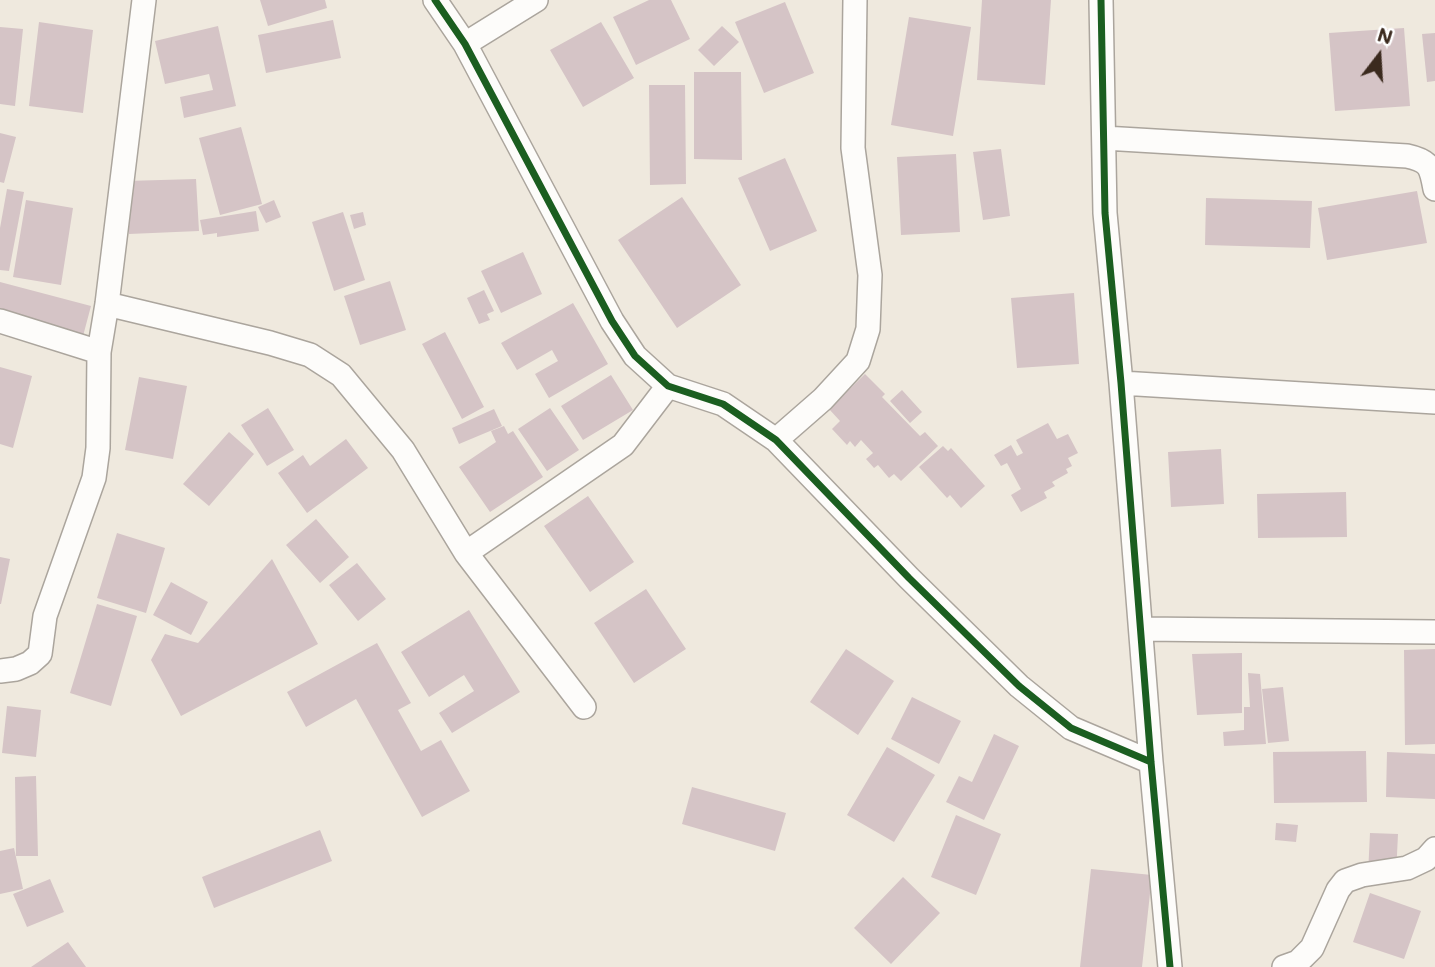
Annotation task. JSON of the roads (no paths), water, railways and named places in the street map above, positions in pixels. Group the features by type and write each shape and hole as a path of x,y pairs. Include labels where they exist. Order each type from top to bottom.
{"street":[{"path":"0,671 16,669 30,663 40,654 46,617 94,478 98,448 99,352 144,0"},
{"path":"435,0 465,44 612,321 635,356 668,386 723,404 776,440 909,578 1019,686 1071,728 1151,762"},
{"path":"465,44 536,0"},
{"path":"776,440 823,399 858,361 868,328 870,275 853,148 855,0"},
{"path":"1101,0 1105,213 1170,967"},
{"path":"1104,138 1407,156 1421,159 1431,168 1435,189"},
{"path":"107,304 270,343 310,355 341,374 403,450 466,553 584,707"},
{"path":"0,321 99,352"},
{"path":"1121,383 1435,402"},
{"path":"466,553 623,445 668,386"},
{"path":"1141,629 1435,632"},
{"path":"1284,967 1298,962 1312,948 1338,890 1345,881 1362,875 1407,868 1426,859 1435,849"}]}
